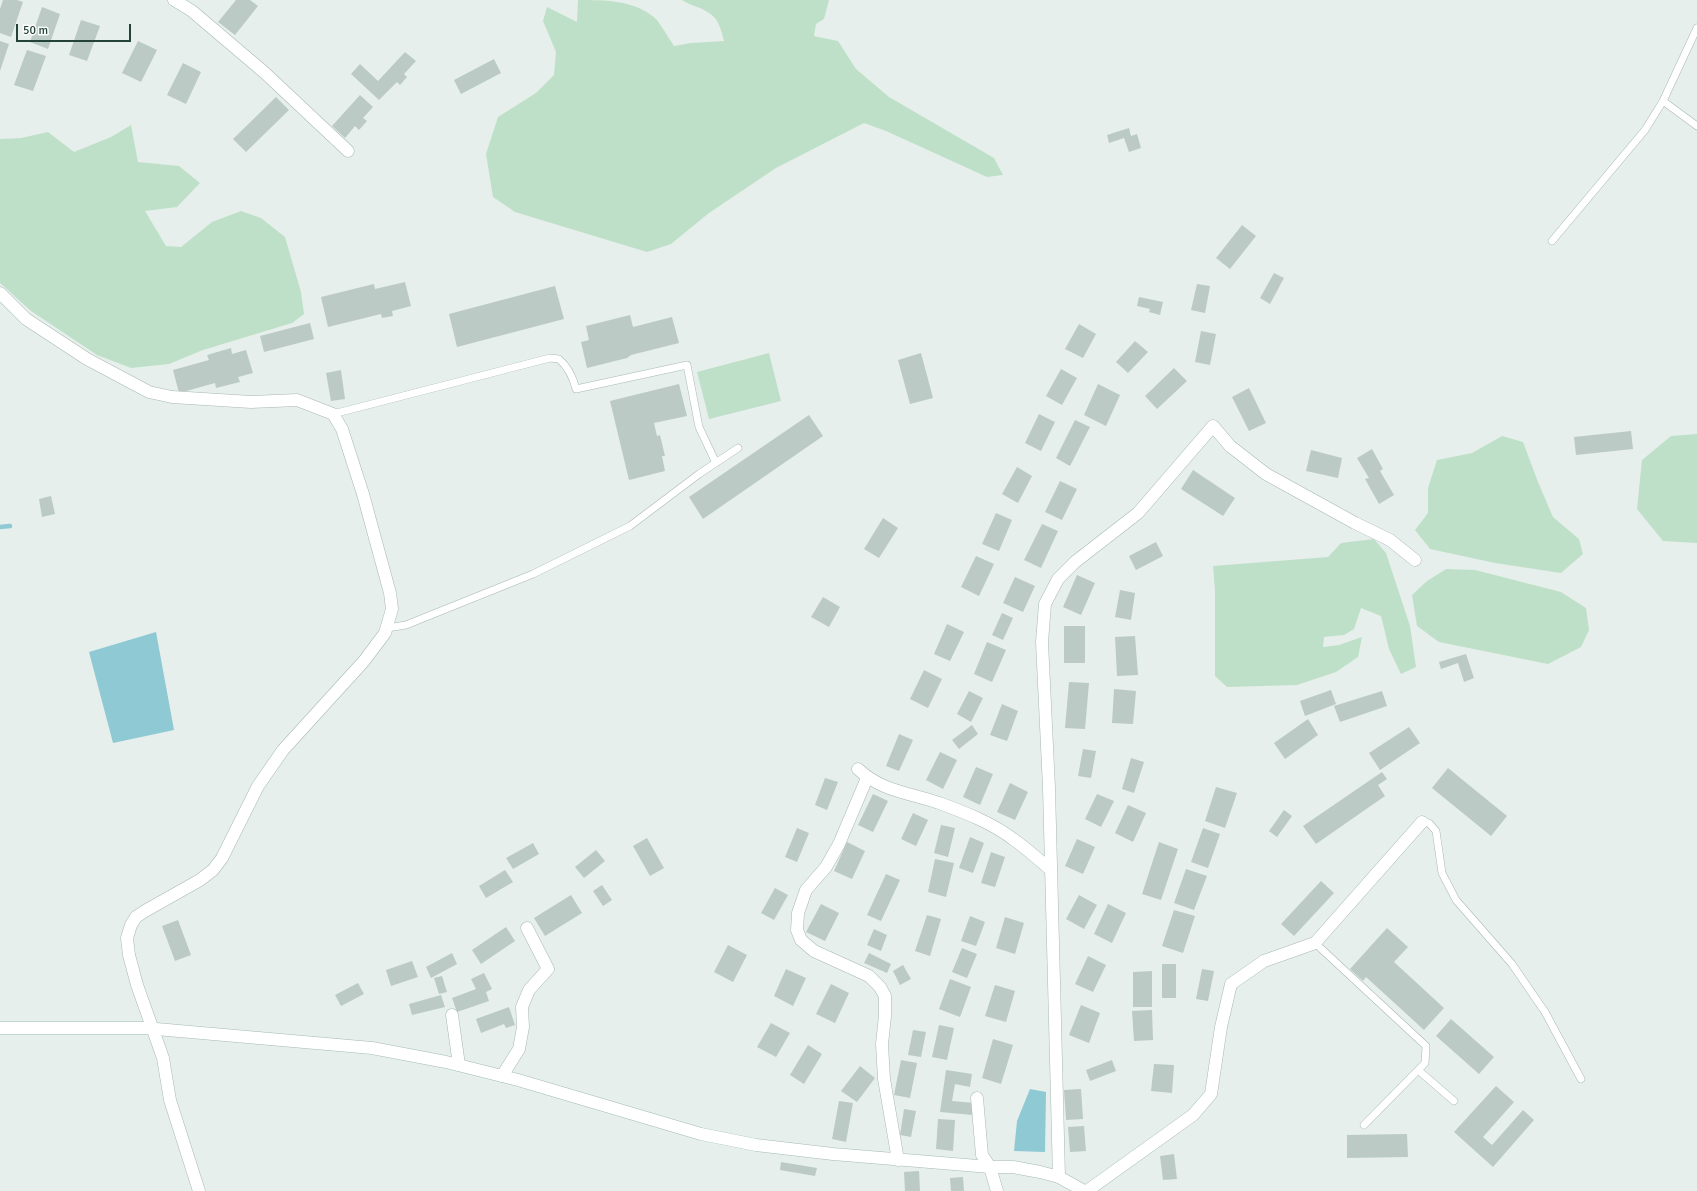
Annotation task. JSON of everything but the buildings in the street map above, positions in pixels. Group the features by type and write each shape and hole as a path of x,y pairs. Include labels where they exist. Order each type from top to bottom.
{"street":[{"path":"174,0 192,11 253,63 348,151"},
{"path":"0,293 26,319 87,358 149,392 172,397 250,402 297,400 333,414 342,429 361,486 390,593 392,610 387,628 378,645 283,750 270,767 258,786 222,858 213,870 200,880 145,911 136,918 131,925 127,938 129,955 137,985 164,1058 170,1100 199,1191"},
{"path":"1059,1177 1051,870 1042,642 1045,604 1058,580 1075,562 1138,513 1213,426 1230,446 1266,474 1355,523 1390,540 1414,560"},
{"path":"858,769 867,778 894,791 941,804 990,824 1013,838 1051,870"},
{"path":"867,778 839,844 829,861 806,890 798,913 797,930 801,940 814,951 869,976 880,987 884,996 885,1016 882,1044 884,1079 898,1160"},
{"path":"1087,1191 1193,1115 1211,1094 1221,1027 1231,984 1264,961 1315,943 1422,822"},
{"path":"502,1076 519,1049 523,1027 522,1007 529,990 548,969 527,928"},
{"path":"452,1015 459,1066"},
{"path":"0,1028 154,1029 372,1048 502,1076 701,1134 756,1145 833,1154 990,1167 1014,1167 1059,1177 1084,1191"},
{"path":"977,1098 982,1155 990,1167 997,1191"}],"lane":[{"path":"1552,241 1645,130 1663,101 1697,28"},
{"path":"1663,101 1695,125"},
{"path":"333,414 550,358 559,359 566,365 573,378 576,389 687,365 699,427 716,463"},
{"path":"387,628 406,625 533,574 630,526 738,448"},
{"path":"1422,822 1429,822 1436,832 1442,873 1456,900 1512,964 1545,1012 1582,1079"},
{"path":"1315,943 1426,1046 1425,1063 1364,1125"},
{"path":"1418,1070 1454,1101"}],"green space":[{"path":"578,0 620,2 640,8 657,20 674,46 691,43 724,41 719,25 712,15 703,9 682,0 829,0 824,19 816,24 814,36 838,41 856,69 889,97 994,158 1003,175 987,177 886,131 864,123 776,168 709,213 671,244 647,252 515,212 493,197 486,154 498,117 536,93 554,75 556,52 543,21 547,7 577,22"},
{"path":"131,125 138,162 179,166 200,183 177,207 145,211 166,246 181,247 212,222 241,211 261,218 285,237 301,292 304,314 292,323 203,350 169,364 131,368 97,355 31,311 0,283 0,139 21,138 48,132 74,152 111,137"},
{"path":"769,353 781,401 709,419 697,372"},
{"path":"1697,434 1697,543 1663,541 1637,509 1642,460 1671,436"},
{"path":"1502,436 1523,442 1553,517 1579,539 1583,554 1561,573 1495,563 1430,549 1415,530 1428,513 1428,488 1437,460 1472,453"},
{"path":"1374,539 1386,553 1410,626 1416,667 1401,674 1389,649 1381,616 1361,608 1354,629 1344,635 1324,637 1323,647 1339,645 1362,637 1358,657 1336,672 1297,685 1227,687 1215,676 1215,590 1213,566 1328,557 1341,543"},
{"path":"1446,569 1475,570 1561,592 1586,608 1589,630 1581,647 1548,664 1439,642 1417,626 1412,595 1427,581"}],"water":[{"path":"156,632 174,730 113,743 89,652"},
{"path":"1030,1089 1046,1092 1045,1152 1014,1151 1017,1121"}],"waterway":[{"path":"0,527 10,526"}]}
